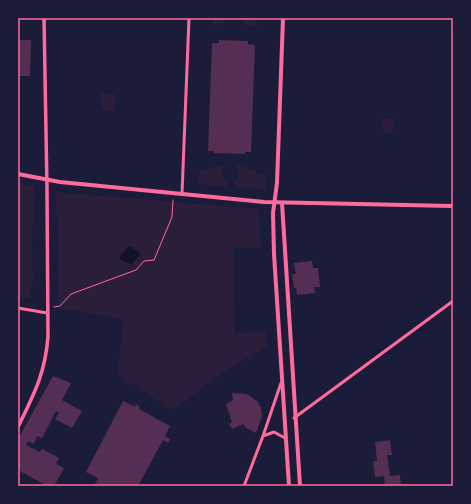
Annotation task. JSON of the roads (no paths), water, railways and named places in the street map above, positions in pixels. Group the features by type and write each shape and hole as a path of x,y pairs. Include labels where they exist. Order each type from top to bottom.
{"main road":[{"path":"283,18 277,184 274,202 274,254 289,486"},
{"path":"18,174 60,182 274,202 453,206"},
{"path":"282,202 294,418 300,486"}],"street":[{"path":"18,427 42,377 48,337 44,18"},
{"path":"182,194 189,18"},
{"path":"294,418 453,301"},
{"path":"18,308 47,313"},
{"path":"244,486 264,436 282,382"},
{"path":"264,436 274,432 285,438"}]}
